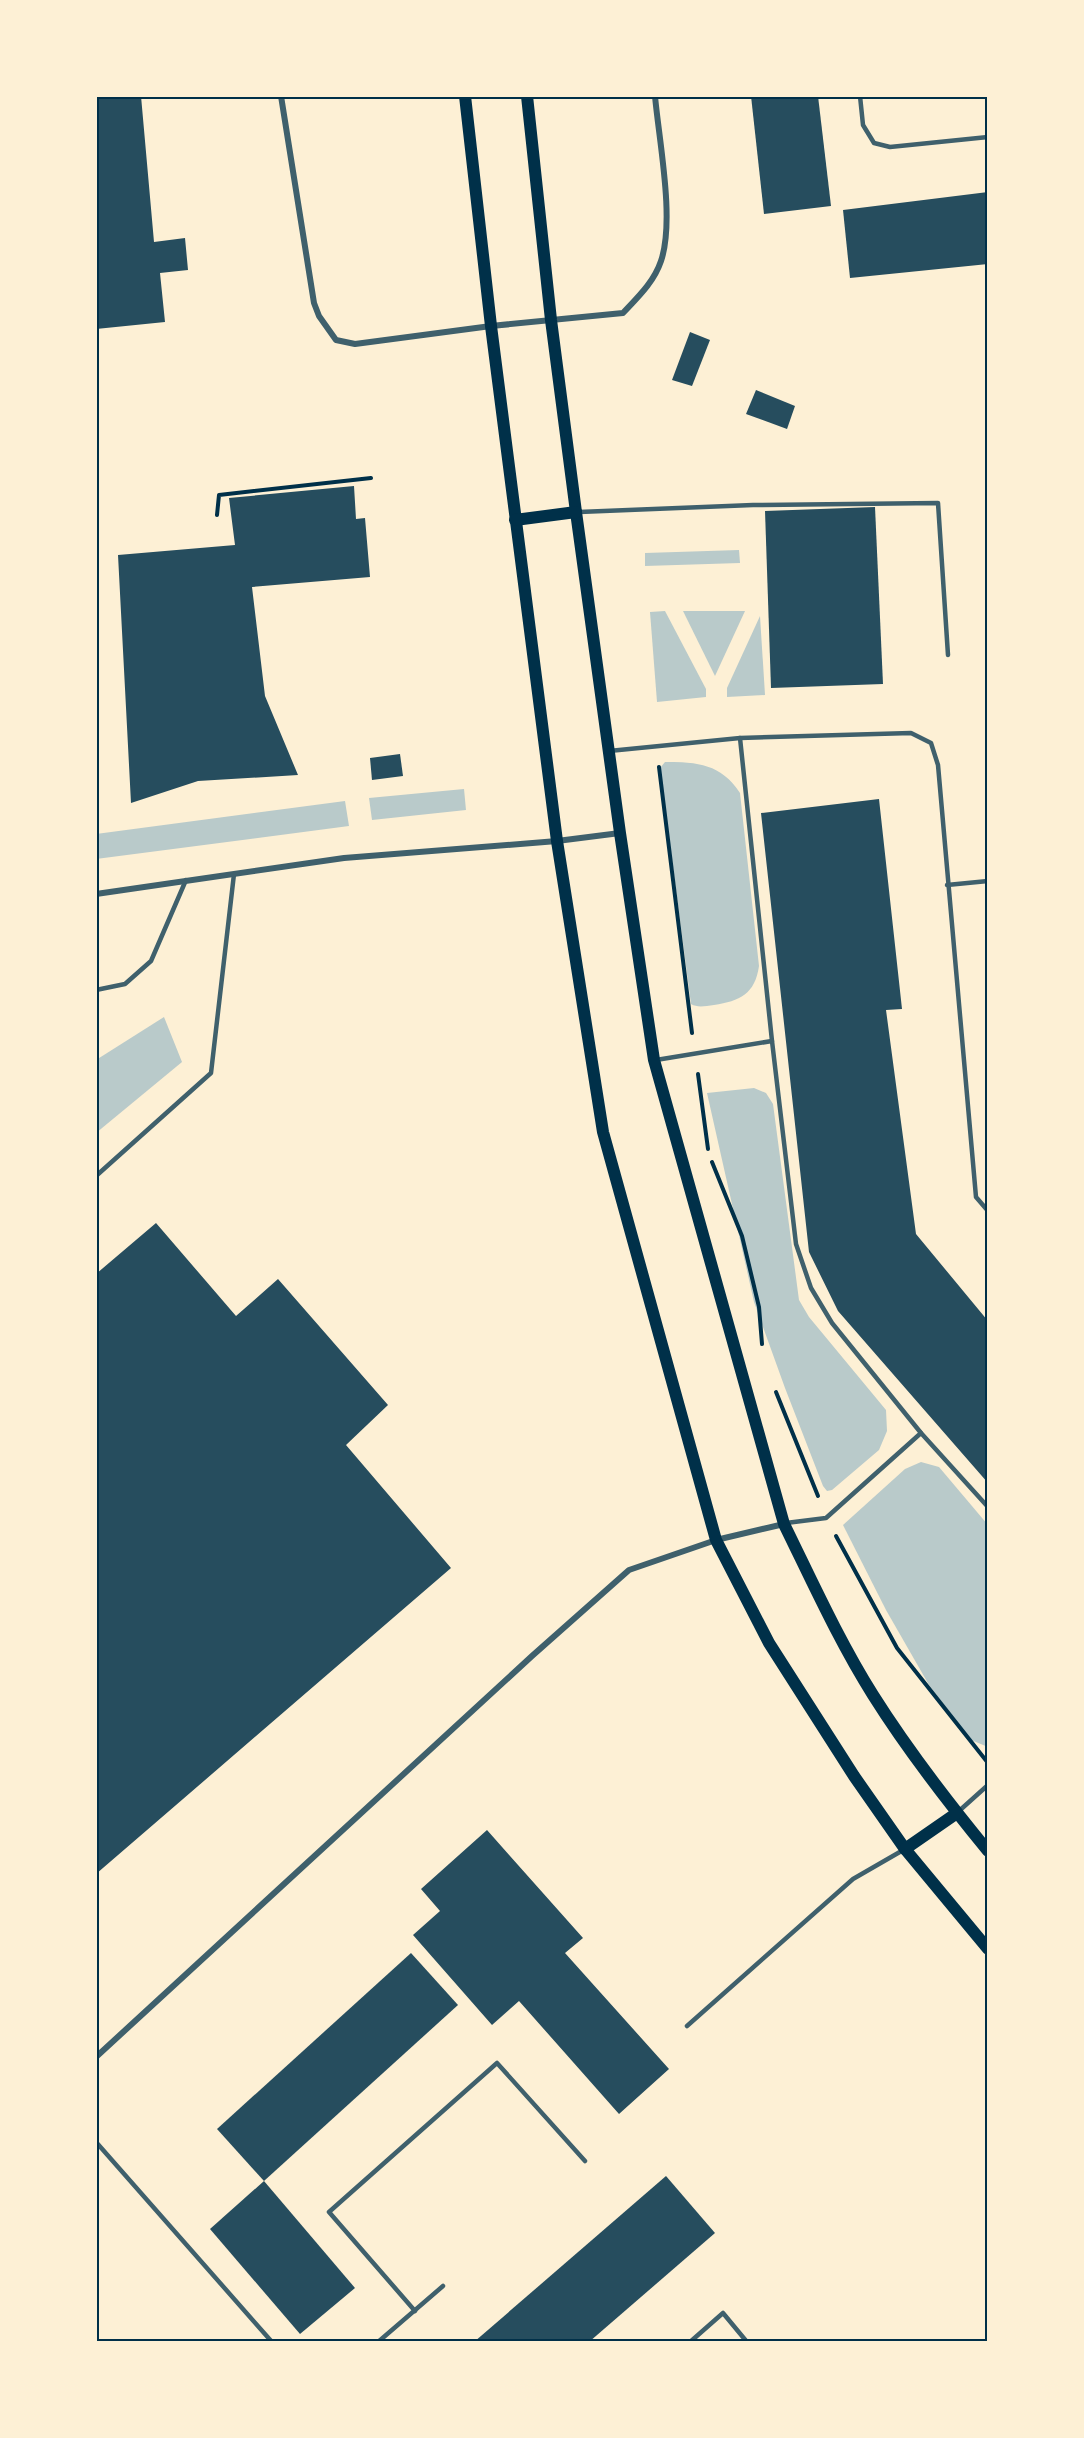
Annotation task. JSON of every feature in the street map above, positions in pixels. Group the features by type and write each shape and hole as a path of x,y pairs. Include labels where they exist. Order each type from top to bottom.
{"main road":[{"path":"465,96 491,326 557,841 603,1132 716,1540 769,1643 854,1776 904,1849 988,1949"},
{"path":"526,96 551,320 576,512 654,1060 784,1524 817,1592 873,1695 957,1813 988,1851"},
{"path":"515,520 576,512"},
{"path":"904,1849 957,1813"}],"street":[{"path":"281,96 314,303 319,316 336,340 355,344 491,326 623,313 646,289 661,260 667,218 655,96"},
{"path":"96,894 344,858 557,841 620,833"},
{"path":"96,2057 523,1664 629,1570 716,1540 784,1524"}],"lane":[{"path":"861,96 864,125 874,143 890,147 988,137"},
{"path":"576,512 753,505 938,503 948,655"},
{"path":"609,751 740,738 911,733 931,743 938,765 976,1197 988,1211"},
{"path":"740,738 796,1244 811,1288 832,1323 921,1433 988,1507"},
{"path":"96,1176 211,1073 234,874"},
{"path":"96,990 125,984 151,961 186,880"},
{"path":"947,885 988,881"},
{"path":"654,1060 772,1041"},
{"path":"784,1524 826,1518 921,1433"},
{"path":"957,1813 988,1785"},
{"path":"687,2026 853,1879 904,1849"},
{"path":"415,2310 329,2211 497,2062 585,2161"},
{"path":"96,2142 272,2342"},
{"path":"378,2342 443,2286"},
{"path":"690,2342 723,2313 747,2342"}],"path":[{"path":"217,515 219,495 371,478"},
{"path":"656,746 709,1155 742,1236 759,1307 762,1346"},
{"path":"773,1384 826,1518 897,1648 988,1764"}],"shaded area":[{"path":"739,550 740,563 645,566 645,553"},
{"path":"665,611 706,689 706,697 657,702 650,612"},
{"path":"683,611 745,611 715,676"},
{"path":"760,616 765,695 727,697 727,688"},
{"path":"665,762 698,764 717,770 733,783 740,793 759,966 750,990 731,1001 702,1006 691,1004 660,768"},
{"path":"464,789 466,810 372,820 369,798"},
{"path":"345,801 349,826 96,859 96,834"},
{"path":"164,1017 182,1062 96,1133 96,1060"},
{"path":"754,1088 766,1093 773,1104 799,1300 809,1317 886,1410 887,1431 879,1450 832,1490 827,1491 823,1486 785,1388 754,1302 707,1093"},
{"path":"921,1462 939,1467 988,1525 988,1747 971,1740 929,1685 886,1610 843,1525 905,1469"}],"building":[{"path":"96,96 141,96 154,242 185,238 188,270 160,273 165,322 96,329"},
{"path":"751,96 818,96 831,206 764,214"},
{"path":"988,192 988,264 850,278 843,210"},
{"path":"690,332 710,340 692,386 672,380"},
{"path":"756,390 795,406 787,429 746,414"},
{"path":"354,486 356,519 365,518 370,577 252,587 265,696 298,775 198,781 131,803 118,555 235,545 229,498"},
{"path":"875,507 883,684 771,688 765,511"},
{"path":"400,754 403,776 372,780 370,758"},
{"path":"879,799 902,1009 886,1010 916,1234 988,1321 988,1483 838,1311 809,1252 761,813"},
{"path":"156,1223 236,1316 278,1279 388,1405 346,1445 451,1568 96,1874 96,1274"},
{"path":"487,1830 583,1938 565,1953 669,2069 619,2114 519,2001 492,2025 413,1935 440,1911 421,1889"},
{"path":"411,1953 458,2005 264,2181 217,2129"},
{"path":"666,2176 715,2233 589,2342 474,2342"},
{"path":"264,2181 355,2288 300,2334 210,2229"}]}
